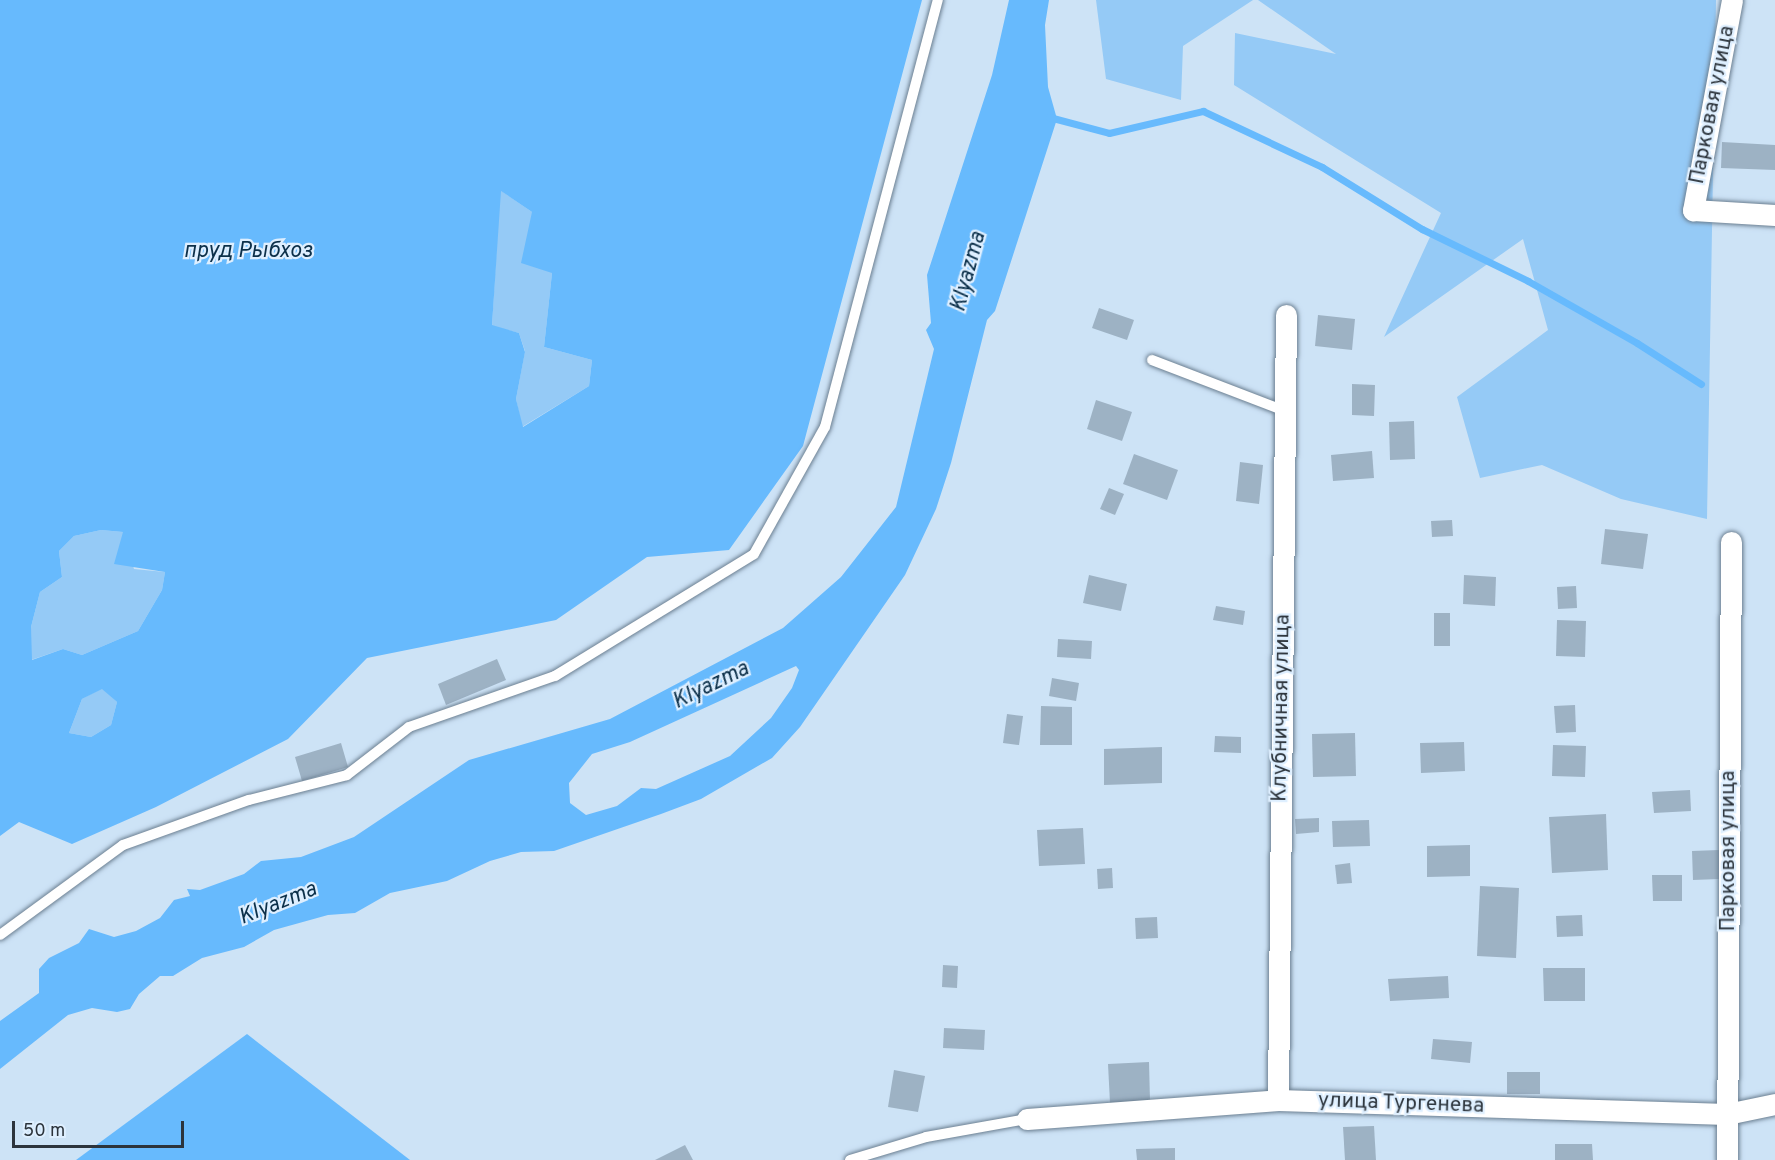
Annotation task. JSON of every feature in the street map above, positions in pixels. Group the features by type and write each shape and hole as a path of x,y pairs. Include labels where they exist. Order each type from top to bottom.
{"street":[{"name":"Парковая улица","path":"1732,0 1693,210 1775,215"},
{"name":"Клубничная улица","path":"1278,1101 1286,315"},
{"name":"Парковая улица","path":"1727,1160 1731,542"},
{"name":"улица Тургенева","path":"1027,1119 1278,1101 1727,1114 1775,1104"}],"lane":[{"path":"0,935 123,845 249,800 347,775 409,727 555,676 754,554 825,427 938,0"},
{"path":"1152,360 1285,411"},
{"path":"850,1160 926,1137 1027,1119"}],"shaded area":[{"path":"1096,0 1253,0 1183,46 1181,100 1106,79"},
{"path":"1258,0 1716,0 1707,519 1621,499 1542,465 1480,478 1457,397 1548,330 1523,239 1384,337 1441,213 1234,85 1235,33 1336,54"},
{"path":"500,190 532,212 552,273 544,347 592,360 589,386 522,427 516,399 525,351 519,333 492,326"},
{"path":"101,530 123,532 134,569 165,572 162,590 138,631 82,655 63,649 31,660 31,627 40,592 62,577 59,551 74,536"},
{"path":"102,688 117,702 111,725 91,737 69,733 82,699"}],"water":[{"name":"пруд Рыбхоз","path":"0,0 922,0 803,446 729,550 647,557 556,620 367,658 288,739 156,807 72,844 19,822 0,836","holes":["501,191 532,212 521,263 552,273 544,347 592,360 589,386 523,427 516,399 525,352 519,333 492,325","101,530 123,532 114,564 165,572 162,590 138,631 82,655 63,649 32,660 31,627 40,592 62,577 59,551 74,536","102,689 117,702 111,725 91,737 69,733 82,699"]},
{"name":"Klyazma","path":"1009,0 1049,0 1045,25 1048,87 1057,119 995,311 987,320 951,463 936,509 905,575 800,727 772,758 701,799 661,814 554,851 521,852 490,861 447,881 390,893 355,913 328,915 274,930 244,947 202,958 173,976 160,976 139,994 130,1009 117,1012 92,1008 68,1015 0,1069 0,1021 39,993 39,969 49,958 79,943 89,929 114,937 136,931 160,918 174,900 190,896 187,889 200,890 244,874 261,861 301,857 354,837 469,760 610,719 783,628 841,577 896,507 934,349 926,330 931,323 927,275 992,75","holes":["796,666 799,670 792,688 771,718 730,756 656,789 641,788 617,806 586,815 570,803 569,783 592,754 630,742"]},
{"path":"247,1034 410,1160 76,1160"}],"building":[{"path":"1722,142 1775,145 1775,170 1721,168"},
{"path":"1099,308 1134,320 1127,340 1092,328"},
{"path":"1318,315 1355,319 1352,350 1315,346"},
{"path":"1352,384 1375,385 1374,416 1352,415"},
{"path":"1096,400 1132,412 1122,441 1087,429"},
{"path":"1414,421 1415,459 1390,460 1389,422"},
{"path":"1372,451 1374,478 1333,481 1331,455"},
{"path":"1134,454 1178,470 1167,500 1123,484"},
{"path":"1240,462 1263,465 1259,504 1236,501"},
{"path":"1109,488 1124,494 1115,515 1100,509"},
{"path":"1452,520 1453,536 1432,537 1431,521"},
{"path":"1605,529 1648,534 1643,569 1601,564"},
{"path":"1089,575 1127,584 1121,611 1083,603"},
{"path":"1464,575 1496,577 1495,606 1463,604"},
{"path":"1576,586 1577,608 1558,609 1557,587"},
{"path":"1216,606 1245,611 1243,625 1213,620"},
{"path":"1434,613 1450,613 1450,646 1434,646"},
{"path":"1557,620 1586,621 1585,657 1556,656"},
{"path":"1058,639 1092,641 1091,659 1057,657"},
{"path":"497,659 506,680 446,705 438,684"},
{"path":"1052,678 1079,683 1076,701 1049,696"},
{"path":"1575,705 1576,732 1556,733 1554,706"},
{"path":"1041,706 1072,707 1072,745 1040,745"},
{"path":"1007,714 1023,716 1019,745 1003,743"},
{"path":"1355,733 1356,776 1313,777 1312,734"},
{"path":"1215,736 1241,737 1241,753 1214,752"},
{"path":"1464,742 1465,771 1421,773 1420,743"},
{"path":"341,743 348,767 302,781 295,757"},
{"path":"1553,745 1586,746 1585,777 1552,776"},
{"path":"1162,747 1162,783 1104,785 1104,749"},
{"path":"1690,790 1691,811 1654,813 1652,792"},
{"path":"1606,814 1608,870 1552,873 1549,817"},
{"path":"1319,818 1319,832 1296,834 1295,819"},
{"path":"1369,820 1370,846 1333,847 1332,821"},
{"path":"1083,828 1085,864 1039,866 1037,830"},
{"path":"1470,845 1470,876 1427,877 1427,846"},
{"path":"1719,850 1719,879 1693,880 1692,851"},
{"path":"1350,863 1352,883 1337,884 1335,865"},
{"path":"1112,868 1113,888 1098,889 1097,869"},
{"path":"1652,875 1682,875 1682,901 1653,901"},
{"path":"1480,886 1519,888 1516,958 1477,956"},
{"path":"1582,915 1583,936 1557,937 1556,916"},
{"path":"1157,917 1158,938 1136,939 1135,918"},
{"path":"943,965 958,966 957,988 942,987"},
{"path":"1543,968 1585,968 1585,1001 1544,1001"},
{"path":"1448,976 1449,998 1390,1001 1388,979"},
{"path":"944,1028 985,1030 984,1050 943,1048"},
{"path":"1433,1039 1472,1042 1470,1063 1431,1059"},
{"path":"1149,1062 1150,1101 1110,1103 1108,1064"},
{"path":"894,1070 925,1076 918,1112 888,1107"},
{"path":"1507,1072 1540,1072 1540,1094 1507,1094"},
{"path":"1374,1126 1376,1160 1345,1160 1343,1127"},
{"path":"1555,1144 1592,1144 1593,1160 1555,1160"},
{"path":"685,1145 693,1160 655,1160"},
{"path":"1175,1148 1175,1160 1137,1160 1136,1149"}],"waterway":[{"path":"1049,117 1109,133 1203,111 1322,167 1422,229 1528,281 1637,343 1701,384"}]}
